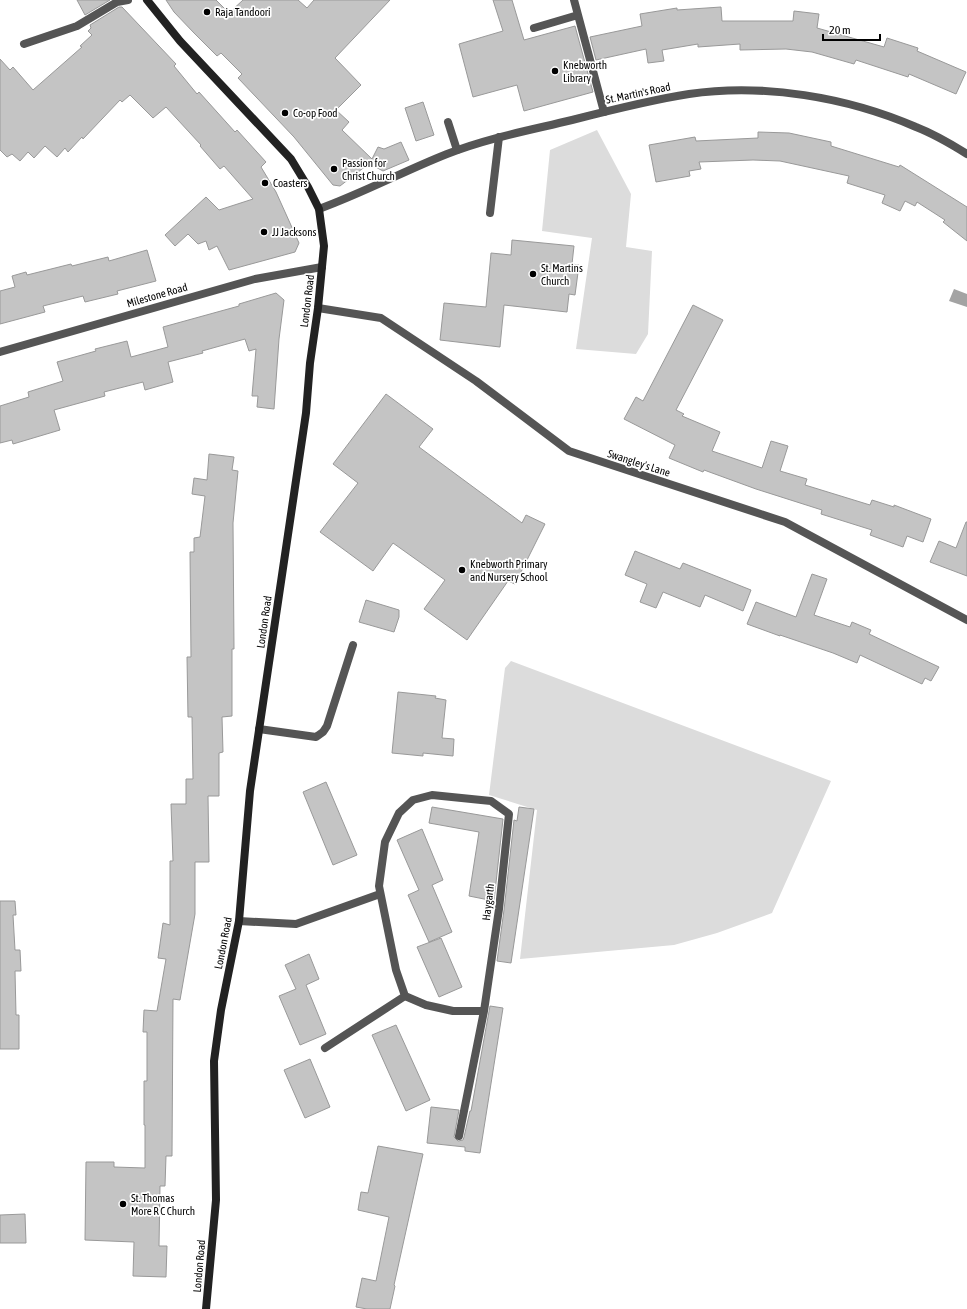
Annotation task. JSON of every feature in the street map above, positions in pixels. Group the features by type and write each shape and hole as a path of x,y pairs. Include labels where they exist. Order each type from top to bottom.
{"main road":[{"name":"London Road","path":"147,0 180,41 291,159 319,209 324,246 318,308 310,363 306,413 250,791 239,921 221,1010 214,1061 216,1200 206,1309"}],"street":[{"path":"24,44 76,26 117,2 128,0"},
{"path":"574,0 604,112"},
{"path":"534,28 578,15"},
{"name":"St. Martin's Road","path":"319,209 341,201 457,150 499,137 604,112 689,94 725,90 769,91 842,102 917,127 967,154"},
{"path":"448,122 457,150"},
{"path":"490,213 499,137"},
{"name":"Milestone Road","path":"0,352 255,279 322,267"},
{"name":"Swangley's Lane","path":"318,308 381,318 476,381 569,451 784,522 967,620"},
{"path":"259,729 316,737 323,732 327,726 353,645"},
{"name":"Haygarth","path":"406,996 396,970 380,894 379,886 384,842 399,812 413,800 432,795 491,802 509,814 499,909 484,1011"},
{"path":"239,921 296,924 380,894"},
{"path":"325,1048 406,996 426,1005 453,1011 484,1011 459,1136"}],"shaded area":[{"path":"597,130 631,194 626,247 652,251 648,334 636,354 576,349 592,238 542,231 550,150"},
{"path":"954,289 967,294 967,307 949,301"},
{"path":"511,661 831,781 772,913 717,933 674,945 520,959 537,810 489,795 505,668"}],"building":[{"path":"77,0 110,0 85,15"},
{"path":"166,0 216,0 229,13 243,0 298,0 307,8 314,0 390,0 335,58 361,85 336,110 349,122 342,130 372,159 378,147 384,149 401,142 409,160 383,171 370,164 371,162 340,186 333,185 294,137 238,78 242,74 221,53 217,56 174,12"},
{"path":"493,0 512,0 524,40 575,26 593,92 524,111 517,85 473,97 459,44 503,31"},
{"path":"119,7 122,7 176,64 174,66 197,94 199,92 235,132 237,130 266,162 261,167 276,192 299,243 295,252 229,270 217,246 209,250 206,241 198,244 188,234 175,246 165,235 206,197 219,210 253,199 224,166 220,169 200,146 201,145 166,107 153,118 130,95 122,102 120,100 83,139 82,137 68,152 65,148 57,157 45,146 34,158 28,152 20,161 12,154 7,157 0,150 0,59 10,70 13,67 33,90 82,47 80,46 92,35 88,31 91,28 90,25"},
{"path":"721,7 722,21 793,21 794,11 819,14 817,28 884,47 887,38 918,48 917,51 966,72 956,94 909,74 908,77 856,60 854,64 812,52 786,49 740,50 740,44 698,47 698,44 662,50 664,61 648,63 646,49 596,60 590,37 642,26 640,14 677,8 677,10"},
{"path":"423,102 434,135 416,141 405,108"},
{"path":"758,132 789,133 831,142 831,146 899,167 900,165 967,207 967,241 943,222 945,220 917,202 915,206 905,201 900,211 882,203 885,195 847,183 849,176 780,161 753,160 699,162 701,169 689,171 690,176 656,182 649,145 695,137 696,141 758,138"},
{"name":"St. Martins Church","path":"512,240 574,246 572,264 579,265 575,295 569,294 567,312 504,305 500,347 440,340 444,303 486,307 491,253 511,255"},
{"path":"147,250 156,281 117,291 118,294 85,302 83,296 43,306 45,312 0,324 0,291 15,287 12,276 26,272 27,275 108,257 109,261"},
{"path":"276,293 284,300 279,339 274,409 257,407 258,396 252,396 256,349 249,351 245,339 202,351 203,353 168,362 173,382 145,390 143,382 104,392 105,396 54,410 60,430 13,444 12,440 0,443 0,406 29,397 28,392 63,381 57,362 96,351 95,349 127,341 131,357 168,347 163,327 239,306 239,304"},
{"path":"693,305 723,320 676,410 684,414 682,416 720,432 712,451 762,468 771,441 788,446 780,471 807,479 805,485 870,505 872,500 894,507 894,505 931,519 923,542 907,536 903,547 870,535 872,530 821,514 822,510 756,489 704,470 703,472 669,458 675,445 624,419 636,397 643,401"},
{"path":"386,394 433,429 419,447 522,523 526,515 545,524 515,584 508,581 467,640 424,609 445,580 393,543 373,571 320,532 358,483 333,464"},
{"path":"209,454 234,457 232,470 238,471 233,523 234,649 232,649 232,716 222,717 223,752 219,753 219,796 208,796 209,862 195,862 195,914 180,1000 173,999 172,1156 166,1156 165,1186 160,1186 159,1246 167,1246 166,1277 133,1276 134,1242 85,1240 86,1162 114,1162 114,1167 145,1168 144,1081 147,1081 147,1032 143,1032 144,1010 157,1011 166,959 158,958 163,923 170,925 170,861 173,861 171,804 186,804 186,779 193,779 192,717 188,717 187,657 191,657 190,552 194,552 194,538 200,537 205,496 192,494 194,478 207,480"},
{"path":"966,522 967,576 930,562 939,541 956,548"},
{"path":"635,551 680,569 683,563 751,590 743,611 705,595 700,607 663,592 656,608 640,602 647,584 625,575"},
{"path":"812,574 827,579 814,615 850,627 852,622 871,630 869,634 939,667 931,681 925,678 922,684 860,655 857,663 833,653 747,624 756,602 796,617"},
{"path":"366,600 399,610 399,617 394,632 359,622"},
{"path":"398,692 436,696 435,698 446,700 442,738 454,739 453,756 423,753 423,756 392,753"},
{"path":"326,782 357,855 333,865 303,792"},
{"path":"432,807 503,819 494,901 469,896 479,832 429,823"},
{"path":"519,807 534,809 511,963 497,961 514,820 517,821"},
{"path":"422,829 443,880 432,885 452,932 429,942 408,895 419,890 397,840"},
{"path":"0,901 15,901 16,915 13,915 15,950 20,950 21,971 15,971 16,1015 19,1015 19,1049 0,1049"},
{"path":"441,938 462,987 439,997 417,947"},
{"path":"309,954 319,979 306,985 326,1034 300,1045 279,996 296,989 285,965"},
{"path":"490,1006 503,1008 480,1153 465,1151 465,1147 427,1143 431,1107 459,1110 454,1137 458,1141 463,1140 471,1111"},
{"path":"396,1025 430,1100 406,1111 372,1035"},
{"path":"310,1059 330,1107 305,1118 284,1070"},
{"path":"378,1146 423,1154 390,1309 367,1309 356,1307 362,1278 376,1281 389,1217 358,1210 361,1192 368,1193"},
{"path":"25,1214 26,1243 0,1243 0,1215"}],"place":[{"name":"Raja Tandoori","path":"207,12"},
{"name":"Knebworth Library","path":"555,71"},
{"name":"Co-op Food","path":"285,113"},
{"name":"Passion for Christ Church","path":"334,169"},
{"name":"Coasters","path":"265,183"},
{"name":"JJ Jacksons","path":"264,232"},
{"name":"St. Martins Church","path":"533,274"},
{"name":"Knebworth Primary and Nursery School","path":"462,570"},
{"name":"St. Thomas More R C Church","path":"123,1204"}]}
